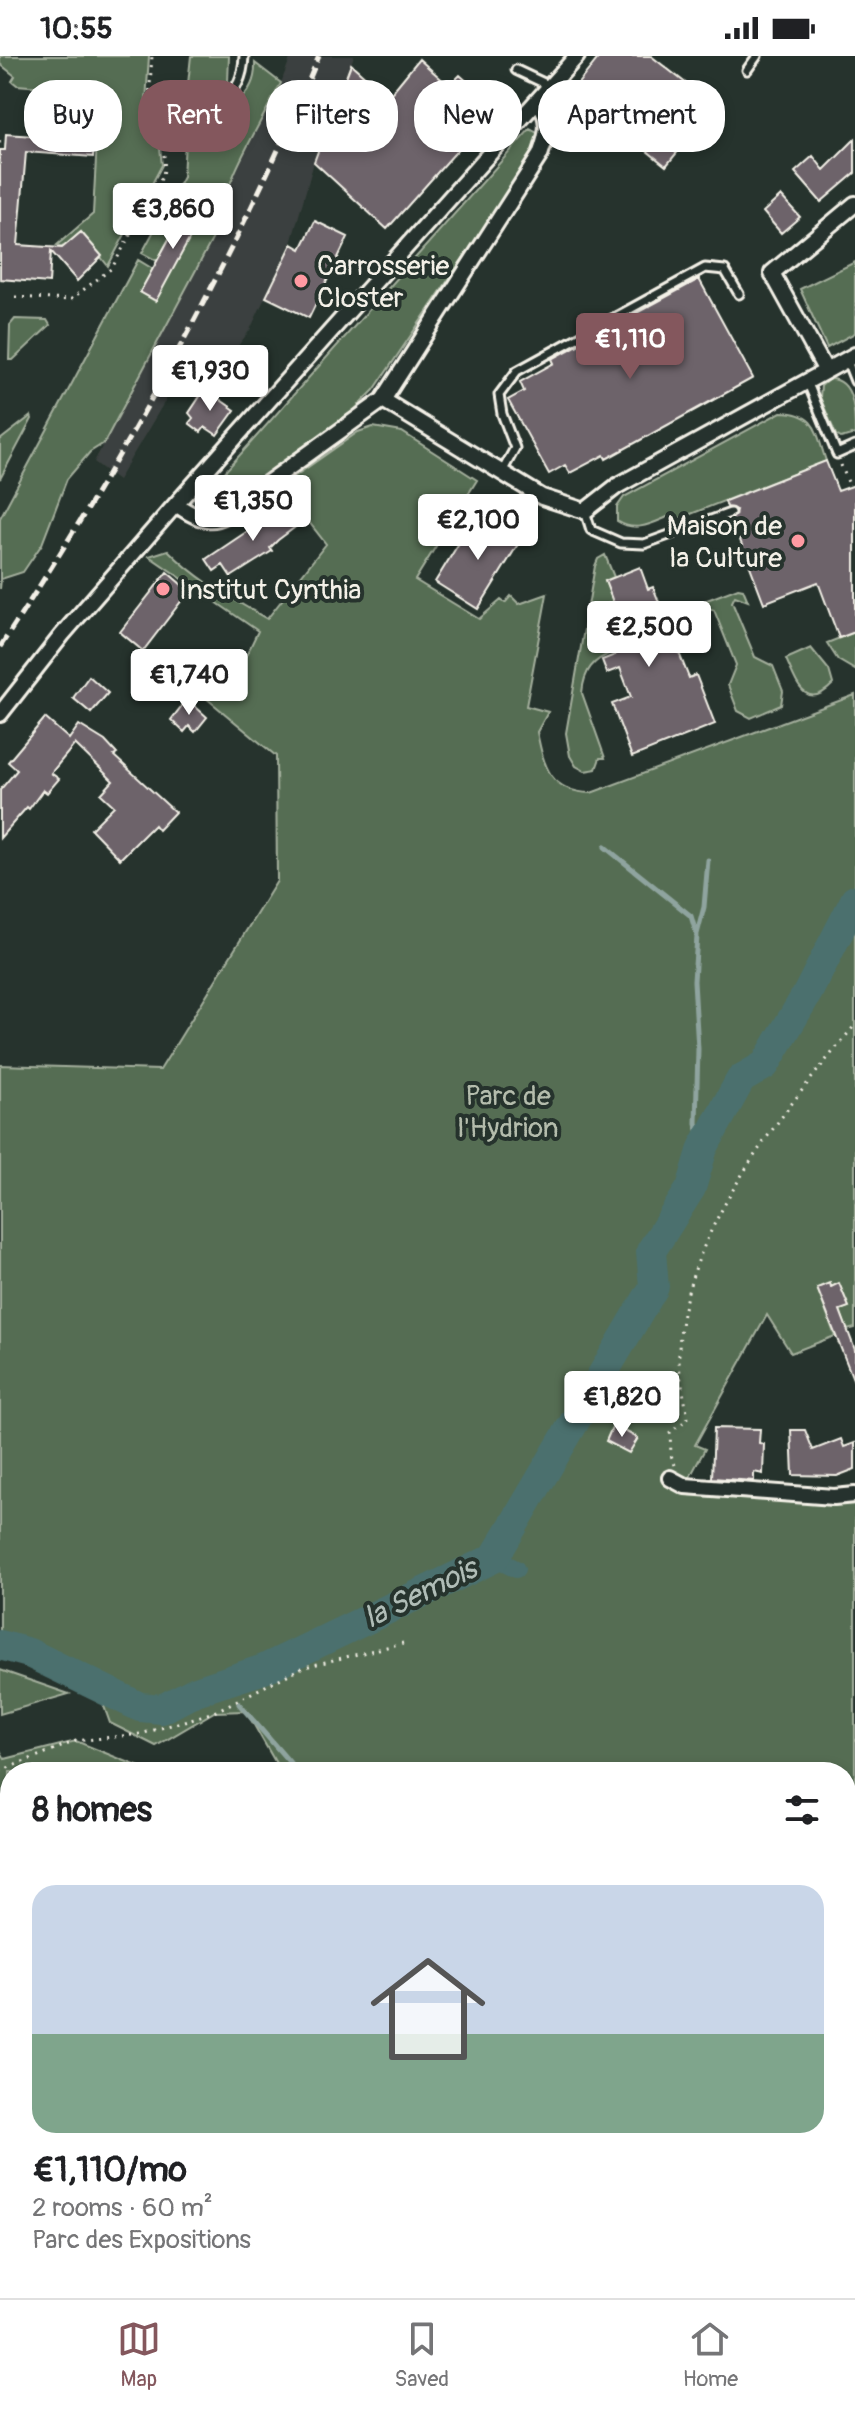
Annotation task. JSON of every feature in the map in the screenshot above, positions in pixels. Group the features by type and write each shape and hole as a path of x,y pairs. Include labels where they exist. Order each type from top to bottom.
{"street":[{"path":"555,80 577,56"},
{"path":"0,714 62,635 176,504 538,100"},
{"path":"176,504 206,521 229,516 240,503 383,400 541,152"},
{"path":"826,371 772,273 855,204"},
{"path":"383,400 542,497 585,511 617,486 851,357"},
{"path":"197,481 215,499 240,503"},
{"path":"670,1478 685,1486 834,1497 855,1495"}],"lane":[{"path":"240,80 244,56"},
{"path":"747,70 757,56"},
{"path":"516,70 538,80"},
{"path":"501,474 515,448 502,414 499,395 517,371 705,268 725,270 739,294"},
{"path":"851,357 855,381"},
{"path":"807,381 837,454 855,446"},
{"path":"585,511 591,530 621,543 644,544 730,513"}],"path":[{"path":"15,297 70,300 112,268 163,175 165,164 161,144 147,130 152,56"},
{"path":"837,454 850,487"},
{"path":"685,1486 671,1455 670,1432 688,1419 679,1353 689,1287 732,1189 795,1098 855,1025"},
{"path":"23,1762 76,1741 141,1734 214,1712 301,1668 403,1643"}],"shaded area":[{"path":"291,56 354,56 345,80 282,80"},
{"path":"266,112 266,152 318,152 292,240 250,330 198,399 174,386 118,480 94,462 214,234 219,211 245,152 250,152 250,142"}],"green space":[{"path":"0,56 149,56 147,80 138,80 138,152 160,152 162,165 108,266 81,232 64,247 57,245 93,214 96,152 122,152 122,80 24,80 24,86 17,85 12,81 15,76 0,64"},
{"path":"191,56 229,56 228,80 188,80"},
{"path":"255,63 277,80 266,80 266,111 250,142 250,86"},
{"path":"530,129 538,133 528,162 374,390 345,419 236,496 219,494 216,484 222,475 510,152 522,152 522,138"},
{"path":"184,152 245,152 226,194 215,234 104,443 90,452 67,479 42,544 23,572 1,579 0,589 0,518 138,260 153,269 140,292 155,301 205,210 190,201 157,261 142,253 183,177"},
{"path":"855,262 855,333 827,348 800,289"},
{"path":"15,319 47,320 50,325 13,360 9,360 10,325"},
{"path":"829,379 838,380 849,391 854,408 855,434 841,438 836,435 820,397 821,386"},
{"path":"781,412 793,413 808,420 817,433 826,461 678,519 675,514 639,527 617,521 617,507 624,497"},
{"path":"31,416 32,419 0,479 0,440"},
{"name":"Parc de l'Hydrion","path":"373,427 402,432 477,480 415,580 479,619 501,600 505,603 511,596 519,604 547,594 526,706 548,712 537,732 540,745 551,775 566,788 591,793 855,695 855,1328 847,1330 840,1310 848,1307 839,1284 831,1287 829,1283 817,1288 835,1336 791,1353 767,1315 695,1445 705,1449 685,1486 855,1495 855,1762 275,1762 246,1711 214,1712 156,1746 110,1723 100,1695 52,1671 0,1653 0,1065 160,1070 277,881 276,756 206,698 247,654 258,631 149,556 168,550 203,579 267,619 326,544 281,486 358,432"},
{"path":"605,555 614,577 605,581 613,602 597,609 613,652 591,667 582,693 605,758 600,758 596,769 585,771 576,766 570,756 566,733 595,566 598,559"},
{"path":"738,588 743,589 748,601 735,596 732,602 755,657 773,666 783,691 781,705 751,718 738,711 728,685 736,665 714,610 706,607 701,620 697,608 699,603"},
{"path":"855,632 855,670 838,660 827,643"},
{"path":"811,648 829,670 833,684 815,695 803,691 786,659"},
{"path":"0,1670 69,1694 0,1714"},
{"name":"Parc de l'Hydrion","path":"76,1741 127,1762 0,1762 0,1750 5,1759"}],"building":[{"path":"600,56 651,56 682,80 581,80"},
{"path":"419,59 442,80 414,80 414,152 456,152 387,229 314,162 318,152 398,152 398,85"},
{"path":"351,64 369,80 345,80"},
{"path":"6,134 24,135 26,152 18,245 62,248 81,232 102,256 77,281 51,251 49,283 0,279 0,150 5,150"},
{"path":"855,139 855,173 821,202 795,172 813,156 824,170"},
{"path":"26,152 94,152 93,157"},
{"path":"648,152 677,152 666,166"},
{"path":"781,196 800,217 781,233 763,212"},
{"path":"190,201 205,210 156,301 140,292"},
{"name":"Carrosserie Closter","path":"315,221 348,237 309,318 266,297 292,244 301,249"},
{"path":"699,279 753,378 606,459 604,455 570,473 565,465 549,474 508,400 524,391 520,382 554,363 552,359"},
{"path":"205,389 235,410 217,435 205,427 201,432 189,423 193,418 189,413"},
{"name":"Maison de la Culture","path":"826,461 838,491 855,485 855,632 839,638 818,582 764,603 732,519 736,510 727,507 725,501"},
{"path":"285,506 298,525 270,548 272,551 231,577 223,565 214,571 206,559"},
{"path":"477,514 520,541 478,609 435,582"},
{"path":"640,567 648,589 653,587 689,678 696,675 715,724 632,757 612,704 631,697 620,668 607,673 602,660 615,655 597,608 613,602 605,581"},
{"path":"167,572 189,591 143,651 120,632"},
{"path":"89,676 108,693 91,713 73,698"},
{"path":"187,699 207,717 195,732 189,726 184,732 171,720"},
{"path":"45,718 69,739 79,725 105,741 117,754 114,756 175,812 158,830 154,825 120,859 91,829 114,806 101,794 113,781 75,744 51,773 59,779 47,793 43,790 0,838 0,790 17,770 8,762"},
{"path":"830,1283 831,1287 839,1283 849,1307 840,1310 855,1350 855,1384 817,1288"},
{"path":"613,1425 638,1438 629,1453 606,1441"},
{"path":"714,1428 760,1429 759,1443 764,1444 763,1474 754,1472 754,1481 712,1478"},
{"path":"791,1430 805,1430 813,1450 841,1439 844,1447 855,1443 855,1469 837,1476 793,1475"}],"waterway":[{"path":"605,847 691,916 697,936 694,981 698,1049 696,1123 703,1148"},
{"path":"697,934 704,907 708,860"},
{"name":"la Semois","path":"0,1645 29,1653 140,1707 162,1709 196,1691 264,1669 494,1558 654,1287 651,1251 691,1188 703,1148 741,1079 765,1065 808,992 855,900"},
{"path":"494,1558 516,1569"},
{"path":"220,1683 229,1693"},
{"path":"239,1704 289,1762"}],"railway":[{"path":"0,647 90,505 213,285 319,56"}],"place":[{"name":"Carrosserie Closter","path":"301,281"},
{"name":"Maison de la Culture","path":"798,541"},
{"name":"Institut Cynthia","path":"163,589"}]}
